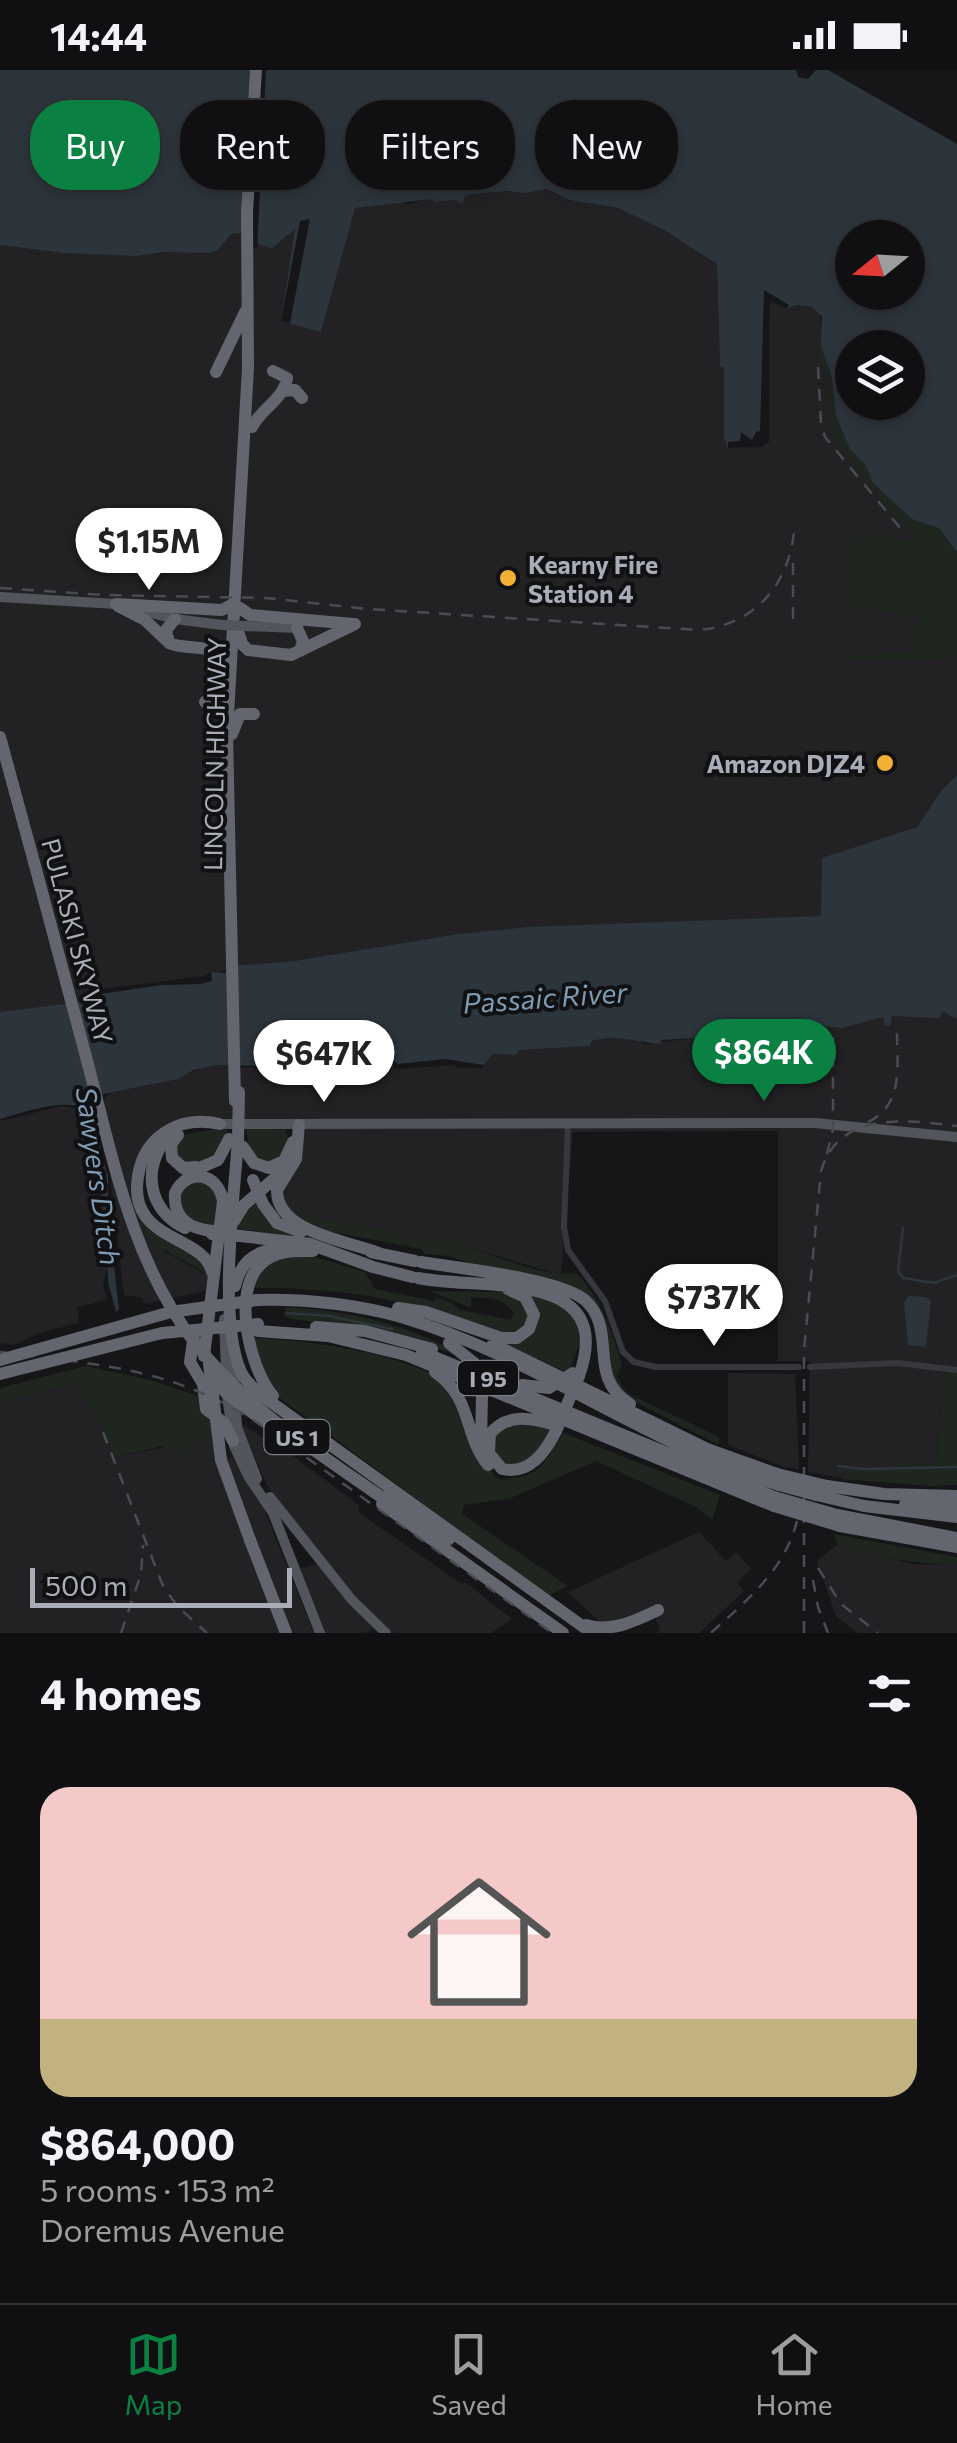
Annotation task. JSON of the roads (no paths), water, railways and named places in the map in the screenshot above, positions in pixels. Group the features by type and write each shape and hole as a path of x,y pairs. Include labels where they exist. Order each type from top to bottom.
{"highway":[{"name":"LINCOLN HIGHWAY","path":"237,1141 230,733 259,70"},
{"name":"LINCOLN HIGHWAY","path":"235,619 255,363 250,253"},
{"path":"216,372 243,321 247,303"},
{"path":"224,359 232,374"},
{"path":"252,428 260,414 284,391 287,378 273,371"},
{"path":"284,391 295,390 302,398"},
{"path":"116,604 222,610 235,619 244,648 261,653 291,655 355,624 248,615 235,619 223,643 204,648"},
{"path":"116,604 142,618 168,642 222,654 242,703 254,714 240,714 230,733"},
{"path":"168,642 166,628 175,619"},
{"path":"297,628 303,641 300,651"},
{"path":"230,733 222,704 215,700 205,702 233,678 246,658 261,653"},
{"name":"PULASKI SKYWAY","path":"0,722 127,1193 153,1265 181,1315 228,1374 270,1412 526,1598"},
{"name":"PULASKI SKYWAY","path":"0,737 130,1217 159,1288 205,1357 266,1414 395,1501"},
{"path":"220,1124 197,1122 168,1130 152,1144 140,1164 138,1191 152,1224 209,1262 205,1357 213,1383 526,1598"},
{"path":"197,1122 179,1129 164,1142 154,1160 152,1190 172,1221 185,1228 300,1242 415,1277 532,1289 566,1302 582,1320 586,1339 578,1375"},
{"path":"208,1165 181,1167 172,1158 171,1144 185,1131 220,1124"},
{"path":"237,1141 259,1166 277,1166 290,1152 296,1125"},
{"path":"296,1125 298,1152 278,1186 280,1206 297,1224 379,1254"},
{"path":"185,1228 171,1209 172,1189 183,1176 222,1156 237,1141"},
{"path":"237,1141 269,1215 283,1226 333,1237"},
{"path":"237,1141 231,1307 240,1371 250,1386 329,1441"},
{"path":"286,1633 221,1460 214,1380 205,1357 240,1209 286,1168 298,1152"},
{"path":"213,1232 188,1225 176,1211 176,1191 189,1177 206,1177 221,1191 222,1225 190,1358 203,1384 205,1407 224,1423 233,1441"},
{"path":"234,1236 304,1240 552,1291 579,1308 588,1322 590,1338 548,1452 532,1468 516,1475 491,1468 480,1454 464,1404 453,1387 428,1368 383,1348"},
{"path":"231,1307 239,1271 252,1256 277,1249 347,1258"},
{"path":"313,1251 278,1254 256,1269 248,1291 248,1339 254,1368 267,1390 285,1408 516,1578"},
{"path":"477,1273 556,1286 584,1299 598,1320 610,1386 656,1424"},
{"path":"398,1308 439,1316 501,1338 521,1336 532,1325 532,1307 520,1294 496,1286"},
{"name":"I 95","path":"0,1356 207,1305 256,1297 340,1297 398,1308 489,1342 656,1424 706,1468"},
{"name":"I 95","path":"256,1297 390,1314 447,1333 706,1468"},
{"path":"319,1302 449,1343 474,1363 482,1394 481,1446 490,1463 502,1473"},
{"name":"I 95","path":"0,1378 154,1335 203,1327 316,1327 379,1339 448,1362 706,1468 776,1490 955,1498"},
{"name":"I 95","path":"258,1327 383,1348 706,1468 776,1490 843,1520 957,1547"},
{"path":"316,1327 346,1328 399,1339 522,1385 550,1388 578,1375"},
{"path":"212,1416 232,1418"},
{"path":"558,1432 541,1455 522,1469 502,1468 489,1455 488,1440 495,1427 508,1420 528,1419 560,1426 676,1472 706,1468"},
{"name":"I 95","path":"825,1494 957,1518"},
{"path":"395,1501 526,1598"},
{"name":"US 1","path":"395,1501 516,1578 526,1598 553,1616 592,1633"},
{"path":"843,1520 957,1535"},
{"path":"553,1616 608,1632 658,1610"},
{"path":"553,1616 574,1633"},
{"path":"553,1616 582,1633"},
{"name":"US 1","path":"553,1616 563,1633"}],"main road":[{"path":"0,597 116,604 175,619 235,619 297,628"},
{"path":"220,1124 815,1123 957,1137"},
{"path":"234,1236 224,1313 233,1441 245,1472 273,1513 320,1633"},
{"path":"233,1340 232,1418 250,1464 268,1495 352,1600 386,1633"}],"street":[{"path":"568,1123 566,1243 575,1264 605,1301 618,1345 630,1359 656,1367 799,1366"},
{"path":"810,1366 897,1363 957,1370"}],"water":[{"path":"0,70 796,70 798,77 808,79 816,70 828,70 957,144 957,552 939,528 912,519 873,483 866,466 850,449 838,420 925,420 925,330 835,330 835,406 832,378 821,346 822,317 812,307 796,305 788,309 770,300 769,442 762,447 728,448 724,438 717,264 669,233 618,208 569,200 548,190 678,190 678,100 535,100 535,190 540,190 465,195 462,204 433,199 355,208 321,332 281,321 295,229 272,248 258,244 258,231 231,234 218,250 210,253 63,253 0,245"},
{"path":"957,775 957,1019 943,1012 939,1018 892,1016 890,1026 885,1025 883,1017 842,1028 809,1025 742,1033 717,1031 696,1038 662,1040 660,1044 601,1039 592,1041 590,1046 492,1054 484,1065 445,1059 398,1064 393,1061 392,1049 363,1048 321,1056 320,1064 313,1065 310,1058 299,1057 272,1066 217,1065 193,1070 179,1079 103,1094 97,1119 108,1175 108,1215 119,1309 116,1312 108,1282 107,1244 89,1110 56,1105 0,1119 0,1012 80,1002 80,997 162,985 201,984 212,981 211,972 225,973 228,966 294,961 458,934 527,927 821,916 822,858 917,827"},
{"path":"908,1296 931,1301 926,1347 908,1345 904,1303"}],"waterway":[{"path":"903,1228 898,1271 903,1278 934,1283 957,1275"},
{"path":"286,1313 329,1316 392,1329"},
{"path":"838,1466 957,1467"}],"railway":[{"path":"818,367 825,437 906,535"},
{"path":"0,588 104,595 266,598 368,609 699,630 736,620 765,599 785,569 794,531"},
{"path":"793,561 793,619"},
{"path":"868,1122 880,1115 893,1095 897,1032"},
{"path":"827,1154 833,1129 833,1037"},
{"path":"804,1633 804,1350 821,1171 830,1151 859,1128 897,1122 957,1126"},
{"path":"0,1352 139,1373 171,1381 235,1409 552,1633"},
{"path":"103,1432 163,1586 178,1607 207,1633"},
{"path":"711,1633 774,1569 797,1521"},
{"path":"121,1633 141,1574 143,1545"},
{"path":"818,1568 841,1604 878,1633"},
{"path":"813,1580 828,1633"}],"place":[{"name":"Kearny Fire Station 4","path":"508,578"},
{"name":"Amazon DJZ4","path":"885,763"}],"water label":[{"name":"Passaic River","path":"545,997"},
{"name":"Sawyers Ditch","path":"99,1176"}]}
